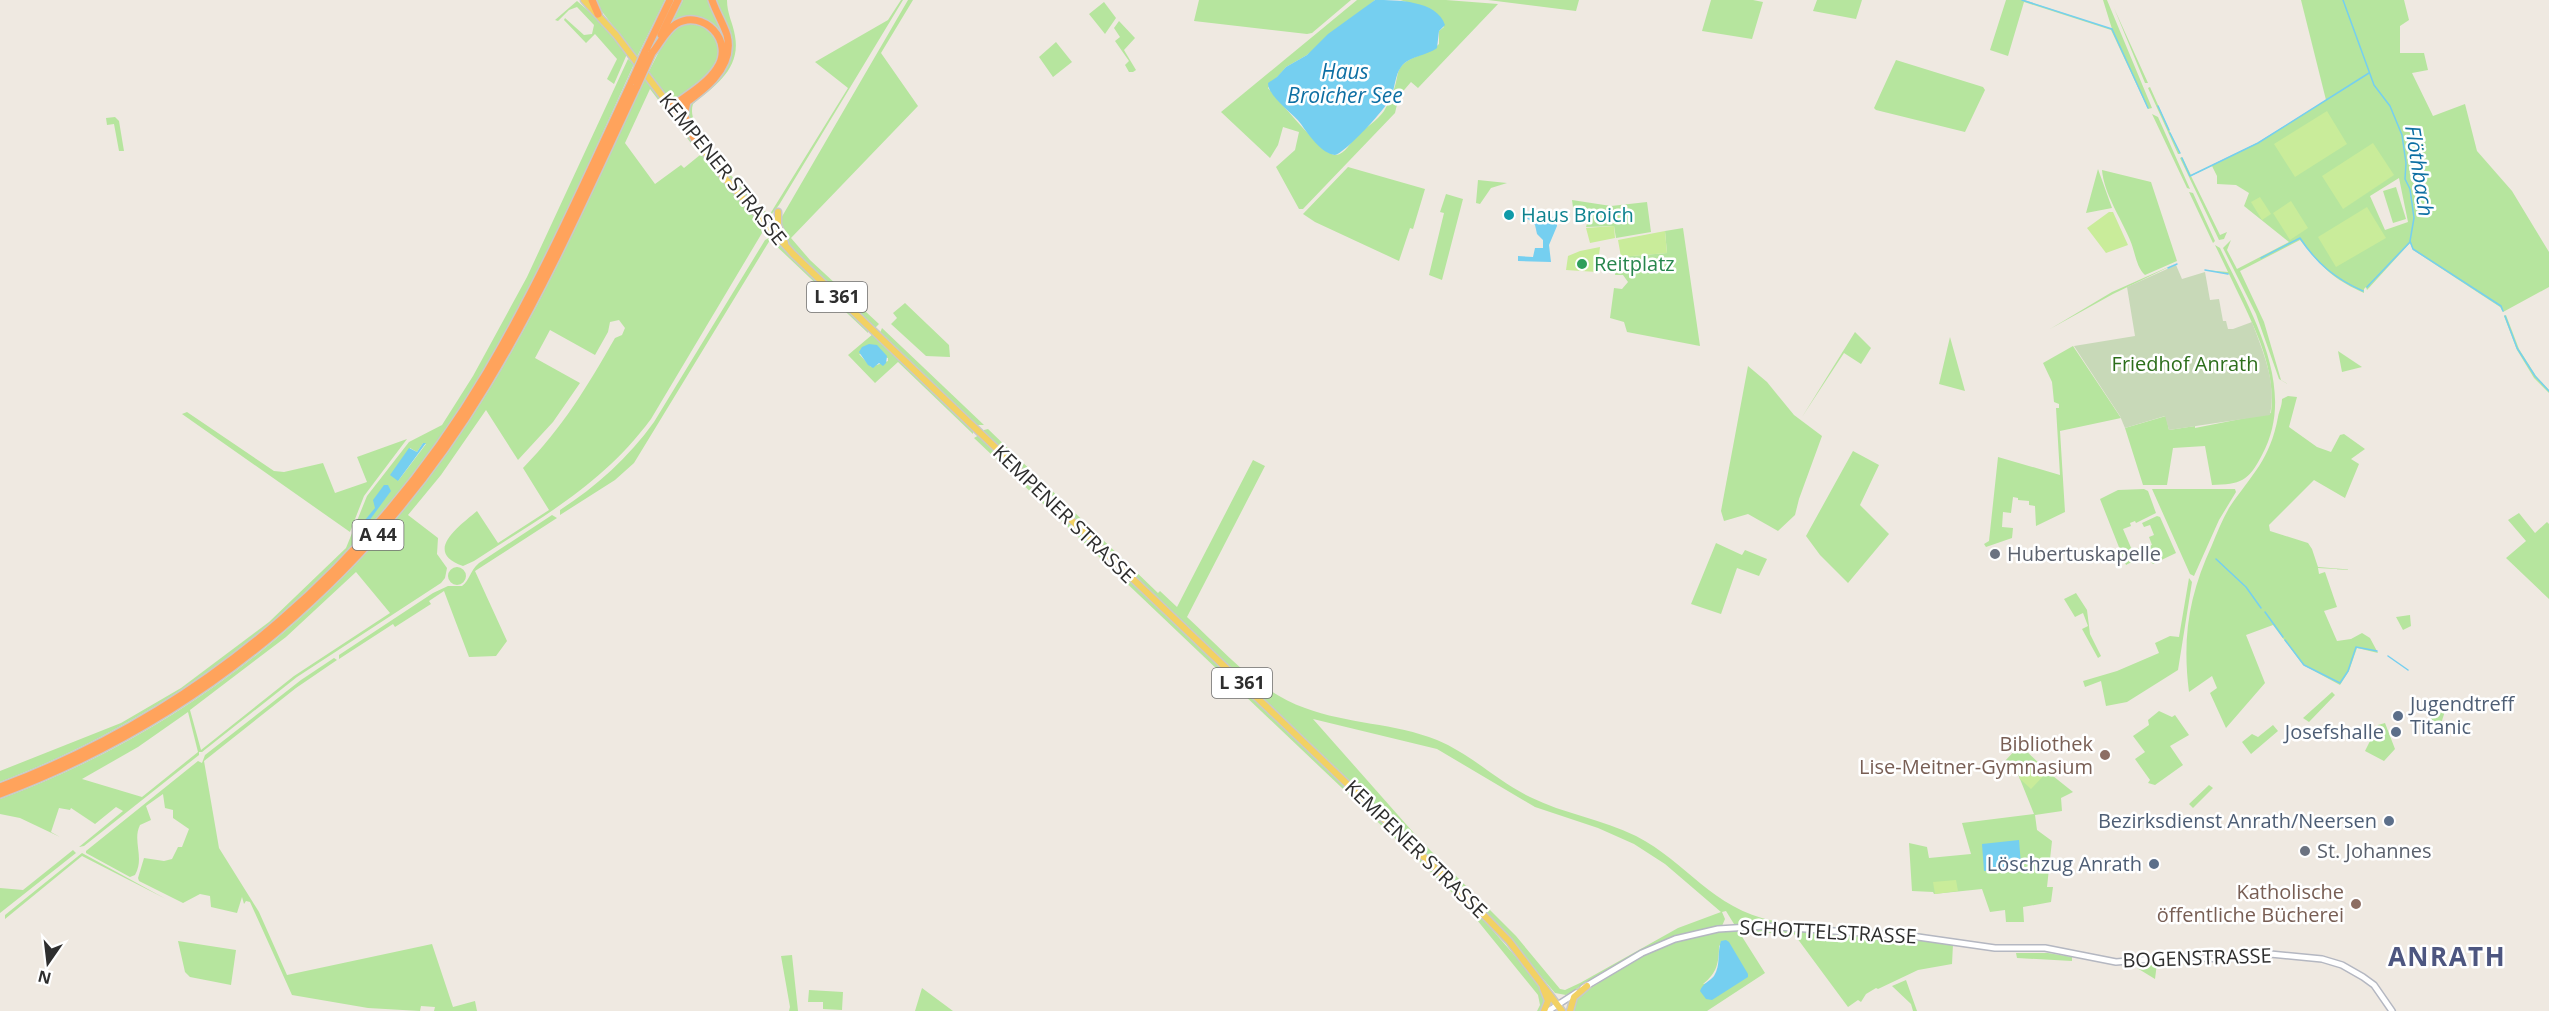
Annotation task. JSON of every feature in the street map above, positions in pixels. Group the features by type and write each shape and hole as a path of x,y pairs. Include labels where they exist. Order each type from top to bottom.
{"highway":[{"path":"592,0 598,14"},
{"name":"A 44","path":"649,53 656,24 668,0"},
{"name":"A 44","path":"0,787 103,742 197,686 282,621 360,546 430,460 488,371 541,272 649,53 678,0"},
{"path":"672,109 689,100 718,75 727,55 726,33 712,0"},
{"path":"649,53 670,28 686,20 708,25 715,30 722,43 721,61 716,71 672,109"},
{"name":"A 44","path":"0,794 53,773 116,742 198,693 252,654 299,615 378,536 442,454 487,386 546,278 634,84"},
{"path":"689,100 684,113 694,138"}],"main road":[{"name":"KEMPENER STRASSE","path":"584,0 598,14 694,138 768,228 1477,908 1509,941 1560,1008"},
{"name":"L 361","path":"778,212 779,229 788,248"},
{"name":"SCHOTTELSTRASSE","path":"1548,1011 1560,1008 1587,986 1665,942 1693,933 1729,927 1765,926 1924,938 1995,948 2045,948"},
{"name":"BOGENSTRASSE","path":"2045,948 2116,962 2177,957 2226,959 2260,953 2314,958 2339,963 2363,977 2374,985 2392,1011"},
{"path":"1537,976 1548,1001 1544,1011"},
{"path":"1570,1011 1574,997 1587,986"}],"green space":[{"path":"593,0 665,0 637,57"},
{"path":"683,0 711,0 724,30 727,46 715,74 722,40 697,19 670,27"},
{"path":"715,0 727,0 736,48 734,58 724,76 693,104 693,118 707,144 729,173 762,209 770,214 848,88 815,62 888,20 903,0 779,205 771,215 766,217 732,182 704,146 687,115 689,103 720,75 728,55 725,34"},
{"path":"908,0 913,0 881,53 918,106 791,238 810,260 879,324 874,329 793,249 786,239 780,220"},
{"path":"1199,0 1351,0 1312,33 1307,34 1194,21"},
{"path":"1357,0 1375,0 1307,55 1286,67 1268,88 1312,137 1330,153 1336,155 1345,150 1356,136 1384,111 1393,92 1399,70 1404,64 1439,44 1439,31 1444,27 1426,8 1400,0 1446,0 1498,4 1418,88 1411,82 1399,96 1395,113 1303,209 1299,209 1276,167 1295,150 1299,132 1283,127 1278,145 1270,158 1221,112"},
{"path":"1488,0 1579,0 1576,11"},
{"path":"1711,0 1763,2 1752,39 1702,31"},
{"path":"1817,0 1862,0 1856,19 1813,11"},
{"path":"2006,0 2024,0 2112,29 2103,0 2107,0 2152,108 2148,109 2111,30 2024,2 2008,56 1990,50"},
{"path":"2301,0 2404,0 2409,20 2400,26 2400,53 2424,53 2428,70 2412,73 2433,116 2465,104 2477,151 2512,191 2549,252 2549,287 2503,312 2500,307 2413,250 2410,243 2367,290 2366,287 2364,289 2364,293 2328,271 2300,240 2240,271 2264,322 2281,380 2298,390 2279,379 2256,314 2223,248 2231,240 2227,250 2237,269 2289,242 2244,206 2249,193 2236,185 2217,184 2217,176 2212,166 2191,176 2220,235 2227,232 2224,239 2219,240 2180,158 2182,157 2191,175 2257,143 2326,100","holes":["2399,178 2408,222 2385,230 2370,196"]},
{"path":"577,1 599,20 627,54 614,84 607,79 617,59 595,34 586,43 564,20 565,18 584,35 592,34 594,25 577,7 569,10 558,21 555,20"},
{"path":"1104,2 1116,18 1105,34 1089,14"},
{"path":"2114,8 2148,83 2145,83"},
{"path":"1119,21 1135,38 1124,50 1136,70 1133,72 1129,72 1125,65 1129,61 1115,41 1120,37 1114,28"},
{"path":"684,23 699,25 711,31 721,48 720,57 716,66 701,82 677,101 672,101 648,73 667,36"},
{"path":"1056,42 1072,62 1053,77 1039,57"},
{"path":"628,59 634,64 592,157 501,339 448,426 405,485 358,540 307,592 252,639 193,682 132,720 67,754 0,782 0,771 121,723 181,688 269,622 346,548 367,496 409,442 442,425 473,376 527,277","holes":["423,443 426,444 398,481 410,448 417,452"]},
{"path":"1896,60 1983,87 1985,90 1965,132 1874,108"},
{"path":"645,79 760,223 762,233 651,419 632,442 612,463 570,498 474,561 463,566 451,560 446,554 445,547 448,539 477,511 498,543 549,510 523,468 562,422 615,338 622,335 625,328 619,320 610,322 608,332 595,355 550,330 535,358 580,383 553,422 518,460 486,410 441,475 408,515 438,538 437,554 447,568 445,578 441,583 297,677 202,752 199,752 199,755 84,846 79,847 123,811 116,807 95,824 71,808 70,810 59,808 51,832 60,837 20,818 0,814 0,799 72,769 141,733 206,693 267,647 324,596 377,541 426,482 496,378 543,294","holes":["650,89 700,155 684,168 681,165 655,184 625,143","356,572 390,613 294,676 201,750 190,710 286,637","188,712 198,752 142,797 82,779 138,747"]},
{"path":"2150,87 2180,154 2148,88"},
{"path":"2327,111 2347,144 2295,177 2274,144"},
{"path":"2152,114 2158,117 2190,189 2187,188"},
{"path":"115,117 119,121 124,151 119,151 114,124 107,125 106,118"},
{"path":"2373,143 2394,175 2343,209 2322,176"},
{"path":"1348,167 1425,189 1413,229 1410,228 1399,261 1315,222 1303,214"},
{"path":"2098,169 2112,208 2086,213"},
{"path":"2102,170 2151,182 2177,261 2145,275 2142,272 2130,240 2109,197"},
{"path":"1478,180 1507,183 1491,188 1480,204 1476,203"},
{"path":"2396,187 2406,219 2393,223 2383,191"},
{"path":"2189,192 2193,193 2215,241 2213,243"},
{"path":"1446,194 1463,199 1442,280 1429,275 1444,213 1440,212"},
{"path":"2260,197 2271,214 2262,220 2251,202"},
{"path":"1572,200 1611,206 1647,202 1651,232 1616,238 1614,226 1586,227 1588,220 1584,216 1578,216 1575,222"},
{"path":"2291,201 2308,228 2290,240 2273,213"},
{"path":"2367,207 2386,238 2336,267 2318,237"},
{"path":"2109,212 2113,212 2128,245 2106,253 2087,228"},
{"path":"1614,226 1615,238 1590,243 1586,228"},
{"path":"1683,228 1700,346 1627,332 1624,322 1610,318 1614,288 1622,289 1628,282 1623,275 1615,275 1618,257 1667,253 1665,231"},
{"path":"1665,231 1667,253 1621,257 1618,240"},
{"path":"771,237 868,329 868,333 770,240 634,463 615,480 560,515 560,510 587,491 623,459 654,422 765,240"},
{"path":"2215,245 2220,248 2256,322 2266,349 2273,376 2275,403 2272,429 2257,464 2243,480 2230,484 2212,485 2205,446 2173,448 2167,485 2143,485 2125,428 2166,416 2169,430 2195,426 2195,428 2271,413 2272,395 2266,359 2245,307 2229,274 2205,270 2228,272"},
{"name":"Reitplatz","path":"1600,247 1597,272 1566,270 1568,256"},
{"path":"2175,264 2113,294 2050,329 2112,292"},
{"name":"Friedhof Anrath","path":"2176,265 2182,279 2205,272 2210,300 2219,299 2223,321 2226,321 2228,329 2252,322 2270,379 2272,403 2270,415 2169,430 2165,416 2125,428 2120,416 2074,346 2135,336 2127,287"},
{"path":"905,303 949,345 950,357 926,356 891,324 897,318 893,313"},
{"path":"2506,315 2519,349 2549,393 2534,378 2517,350 2504,316"},
{"path":"882,328 984,425 975,425 880,333"},
{"path":"1855,332 1871,348 1861,364 1844,353 1802,417"},
{"path":"873,334 973,430 973,434 898,362 875,383 848,355","holes":["859,354 888,358 888,361 871,367"]},
{"path":"1950,337 1965,391 1939,384"},
{"path":"2073,346 2121,418 2060,431 2065,512 2036,526 2035,506 2029,505 2029,501 2013,497 2011,513 2003,512 2002,527 2013,528 2012,538 1986,547 1984,544 1989,541 1998,457 2060,475 2056,408 2059,408 2059,404 2054,402 2052,382 2043,363"},
{"path":"2338,351 2362,367 2342,372"},
{"path":"1748,366 1767,382 1794,415 1822,436 1795,515 1778,531 1748,514 1724,521 1721,511"},
{"path":"2288,396 2297,397 2289,427 2317,447 2331,452 2340,435 2344,434 2365,449 2351,459 2359,464 2345,498 2314,480 2269,525 2270,531 2308,543 2318,567 2355,570 2318,568 2319,574 2325,572 2337,607 2324,611 2337,641 2351,639 2362,633 2370,638 2378,653 2357,648 2349,671 2340,685 2303,665 2273,625 2246,635 2265,683 2226,728 2210,693 2217,688 2212,676 2189,692 2186,653 2189,617 2204,563 2220,526 2229,508 2265,456 2275,432 2282,399"},
{"path":"187,412 274,471 284,472 323,463 335,493 367,482 357,457 407,439 364,496 350,532 182,414"},
{"path":"988,429 1158,593 1160,591 1177,607 1253,460 1265,466 1187,617 1242,669 1256,681 1288,701 1305,708 1337,717 1405,730 1437,740 1530,797 1636,836 1671,859 1716,896 1752,915 1774,921 1774,925 1734,924 1726,911 1722,912 1725,919 1722,926 1700,930 1660,944 1566,995 1555,993 1500,928 984,433 984,430","holes":["1313,719 1437,749 1535,807 1598,828 1634,844 1665,864 1721,912 1678,928 1580,983 1565,990 1560,989 1516,936 1420,840"]},
{"path":"979,435 1468,902 1529,972 1545,995 1542,1011 1537,1011 1540,1005 1538,995 1464,904 974,438"},
{"path":"1853,451 1879,465 1860,505 1889,534 1848,583 1820,555 1806,536"},
{"path":"2144,489 2148,491 2156,513 2136,523 2135,521 2130,523 2131,526 2123,529 2132,550 2152,545 2149,537 2154,535 2150,525 2144,527 2142,523 2157,516 2160,517 2176,553 2153,564 2145,555 2126,565 2100,499 2118,490"},
{"path":"2152,489 2235,489 2236,492 2219,520 2194,576 2190,574"},
{"path":"2519,513 2535,533 2547,522 2549,524 2549,599 2506,558 2526,541 2508,520"},
{"path":"552,515 557,518 475,571 507,641 496,656 469,657 444,591 429,601 431,604 395,627 393,624 339,659 339,655 433,593 448,586 462,586 479,563"},
{"path":"1716,543 1742,555 1745,550 1767,559 1759,576 1737,568 1721,614 1691,604"},
{"path":"457,567 463,570 466,576 463,582 457,585 451,582 448,576 451,570"},
{"path":"2189,578 2192,582 2178,670 2127,702 2106,706 2101,681 2085,687 2083,681 2117,671 2159,653 2155,643 2170,636 2179,637"},
{"path":"2076,593 2087,610 2090,634 2101,656 2098,658 2082,629 2088,626 2083,613 2075,617 2064,599"},
{"path":"2410,615 2411,626 2403,630 2396,617"},
{"path":"334,658 337,660 296,688 204,761 219,848 259,912 287,975 432,944 453,1007 475,1001 477,1011 434,1011 435,1007 421,1006 420,1011 368,1008 292,995 250,902 246,901 244,904 242,897 237,913 211,907 210,896 200,894 183,903 139,881 144,858 164,861 172,859 178,847 182,847 189,829 173,818 173,810 165,808 163,794 146,806 151,820 140,825 138,831 139,862 135,875 130,877 86,853 198,761 202,763 205,755 301,680"},
{"path":"2332,692 2335,695 2309,722 2303,718"},
{"path":"2422,699 2437,699 2439,710 2445,711 2440,727 2435,726 2433,720 2430,720"},
{"path":"2159,711 2172,717 2175,715 2189,735 2170,746 2183,765 2155,785 2148,783 2150,780 2135,759 2145,752 2133,736 2149,725 2148,720"},
{"path":"2385,723 2395,749 2384,761 2365,751 2378,725"},
{"path":"2273,725 2278,731 2251,754 2242,742 2252,734 2258,737"},
{"path":"2020,745 2073,792 2061,798 2062,811 2035,815 2037,830 2052,841 2047,887 2053,887 2051,902 2023,907 2024,922 2006,922 2005,910 1990,912 1982,889 1934,894 1933,892 1912,891 1909,843 1927,847 1929,858 1971,854 1962,823 2034,814 2018,774 2004,762"},
{"path":"2035,761 2047,772 2031,789 2019,778"},
{"path":"2209,785 2213,788 2193,808 2189,804"},
{"path":"73,850 76,853 0,913 0,888 23,890"},
{"path":"82,853 166,899 82,856 5,919 5,915"},
{"path":"1956,880 1958,891 1935,894 1933,882"},
{"path":"1821,926 1927,934 1820,928"},
{"path":"1764,928 1914,938 1953,944 1952,964 1918,970 1876,988 1866,994 1861,1002 1858,1000 1848,1007 1794,934 1747,932 1741,935 1765,973 1707,1011 1572,1011 1576,1000 1586,991 1638,958 1670,943 1710,932","holes":["1719,945 1748,976 1703,984 1716,967"]},
{"path":"178,941 236,950 231,985 190,977 185,972"},
{"path":"2016,953 2048,953 2072,957 2072,961 2017,958"},
{"path":"792,955 798,1011 789,1011 781,956"},
{"path":"2157,963 2155,979 2137,968 2138,966"},
{"path":"1906,980 1917,1011 1913,1011 1911,1004 1892,986"},
{"path":"922,988 953,1011 915,1011"},
{"path":"809,990 843,992 842,1010 823,1009 823,1002 808,1002"}],"water":[{"name":"Haus Broicher See","path":"1375,0 1404,1 1425,6 1441,17 1445,25 1439,31 1437,48 1404,63 1401,67 1388,103 1374,120 1340,153 1330,154 1316,143 1276,99 1268,83 1286,67 1307,55 1328,34"},
{"path":"1529,211 1544,218 1557,216 1557,226 1549,245 1551,262 1518,261 1518,256 1533,257 1535,248 1543,248 1543,240 1537,234 1535,225 1522,214"},
{"path":"869,344 877,345 887,356 883,366 879,363 873,368 859,352 862,347"},
{"path":"423,443 426,443 398,481 390,475 409,448 417,452"},
{"path":"384,485 388,485 391,491 366,525 365,520 375,508 373,500"},
{"path":"2019,840 2021,865 2017,868 1984,871 1982,844"},
{"path":"1726,940 1748,977 1712,1000 1706,999 1700,991 1704,984 1714,976 1721,941"}],"waterway":[{"path":"2022,0 2112,29 2148,108"},
{"name":"Flöthbach","path":"2343,0 2374,85 2390,106 2402,135 2406,163 2405,179 2410,189 2414,218 2410,241 2413,249 2501,306 2503,311"},
{"path":"2182,158 2190,176 2258,143 2369,73"},
{"path":"2158,106 2169,130"},
{"path":"2170,133 2180,153"},
{"path":"2261,258 2300,238 2313,256 2328,270 2363,291"},
{"path":"2367,287 2410,242"},
{"path":"2168,268 2177,264"},
{"path":"2205,270 2228,274"},
{"name":"Flöthbach","path":"2505,316 2517,348 2535,376 2549,391"},
{"path":"2216,559 2246,587 2261,608"},
{"path":"2265,612 2283,637"},
{"path":"2285,640 2304,665 2340,683 2348,671 2356,647 2377,651"},
{"path":"2388,656 2408,670"}],"place":[{"name":"Haus Broich","path":"1509,215"},
{"name":"Reitplatz","path":"1582,264"},
{"name":"Hubertuskapelle","path":"1995,554"},
{"name":"Jugendtreff Titanic","path":"2398,716"},
{"name":"Josefshalle","path":"2396,732"},
{"name":"Bibliothek Lise-Meitner-Gymnasium","path":"2105,755"},
{"name":"Bezirksdienst Anrath/Neersen","path":"2389,821"},
{"name":"St. Johannes","path":"2305,851"},
{"name":"Löschzug Anrath","path":"2154,864"},
{"name":"Katholische öffentliche Bücherei","path":"2356,904"}],"district":[{"name":"ANRATH","path":"2447,957"}]}
